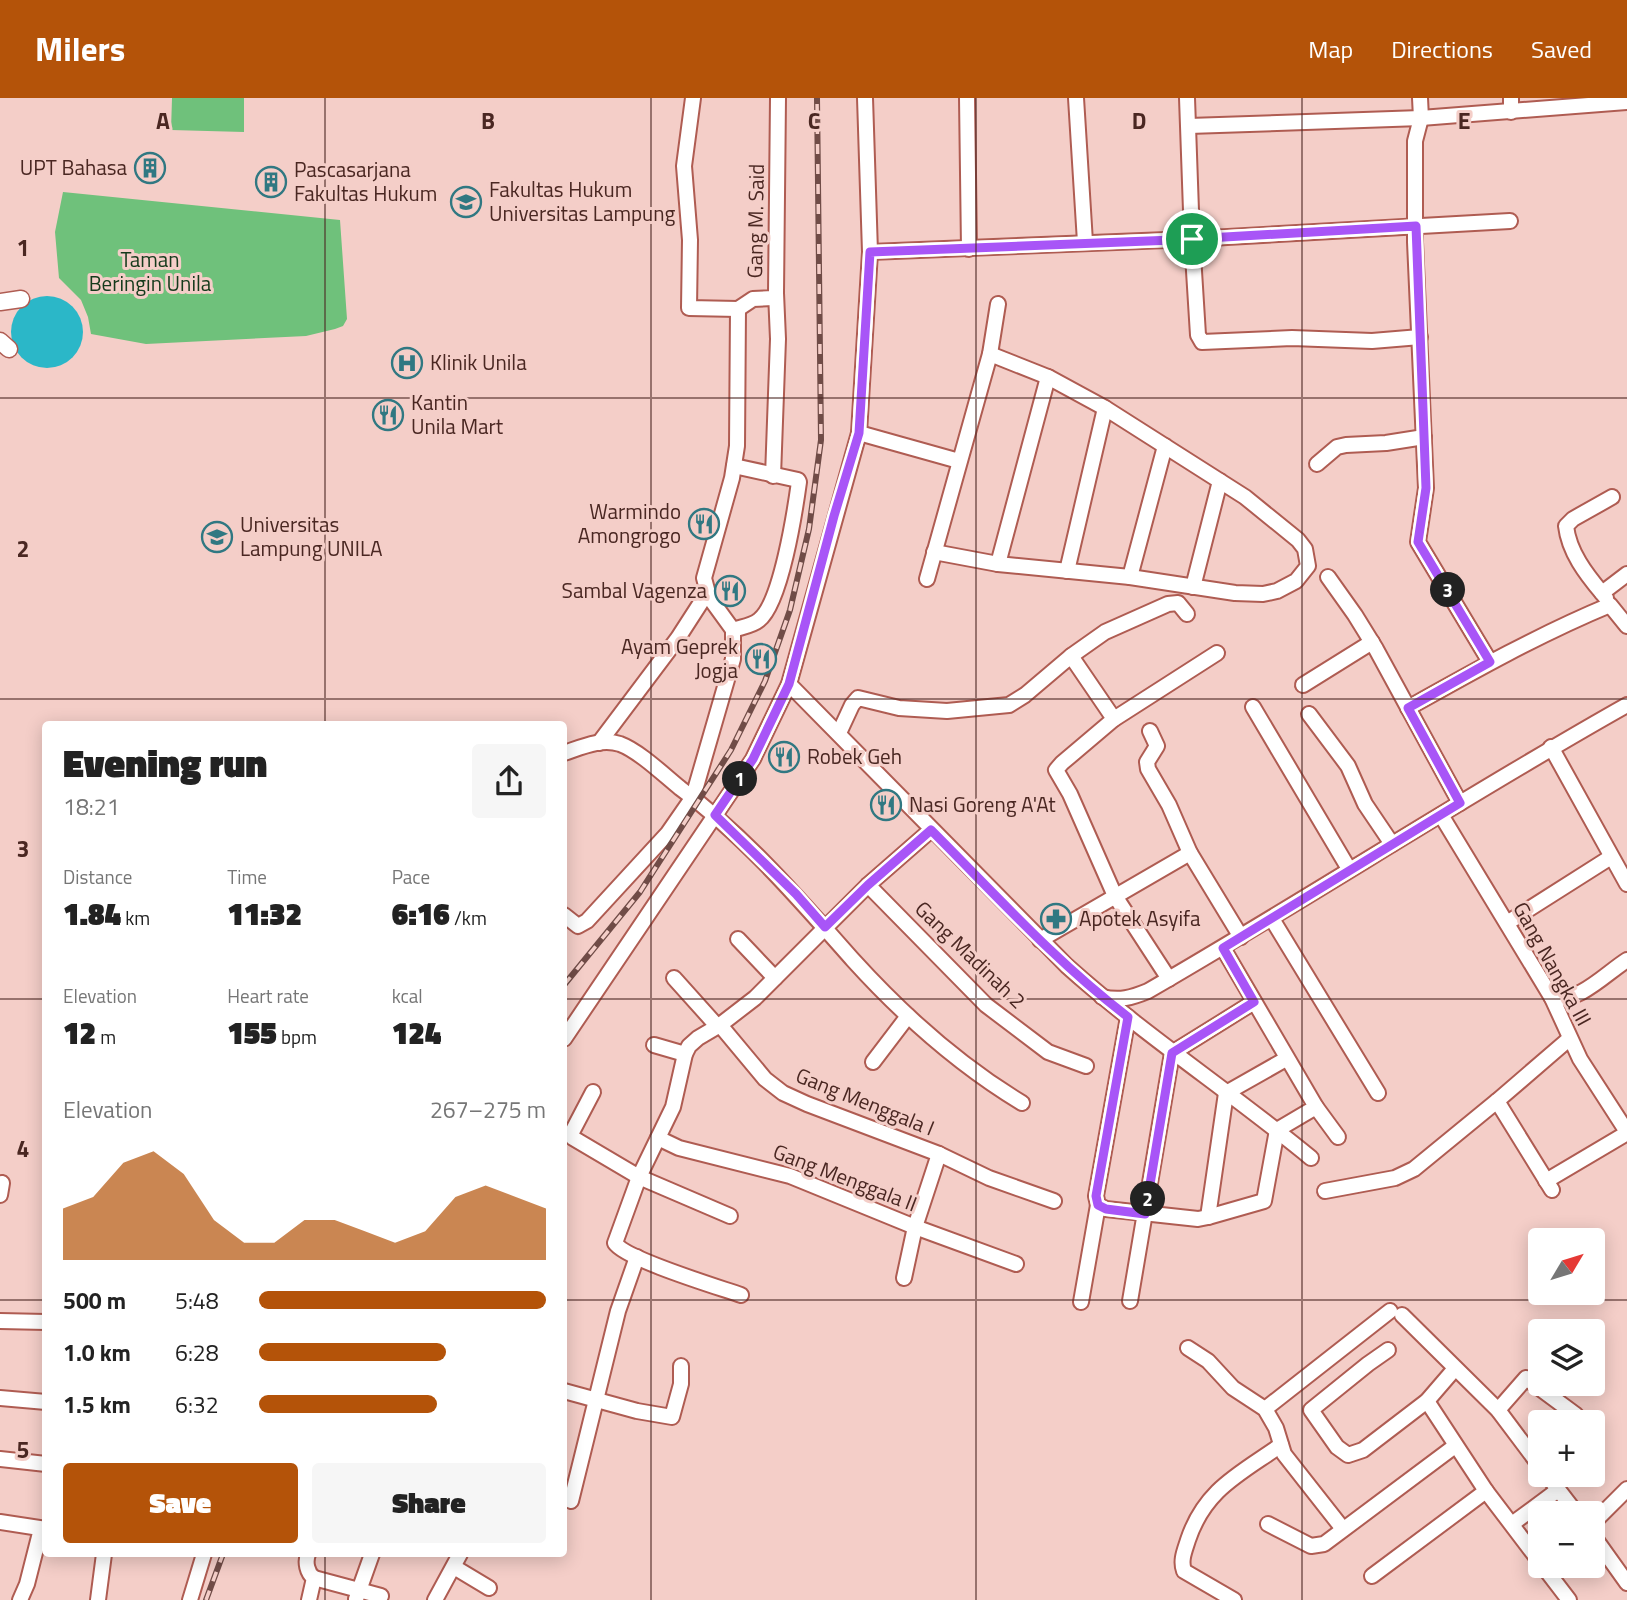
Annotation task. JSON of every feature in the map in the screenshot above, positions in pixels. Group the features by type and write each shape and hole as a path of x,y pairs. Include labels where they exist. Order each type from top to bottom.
{"street":[{"name":"Gang M. Said","path":"693,98 684,166 690,240 689,308 738,309 753,299 773,298 776,293 778,98"},
{"path":"567,1035 753,759 789,684 859,433 870,252 865,98"},
{"path":"967,98 969,249"},
{"path":"1076,98 1085,243"},
{"path":"1187,98 1192,239 1198,335 1202,342 1292,338 1372,341 1420,337"},
{"path":"1420,98 1421,118 1415,141 1416,226 1426,488 1418,542 1490,662"},
{"path":"1189,126 1421,118 1511,105 1627,102"},
{"path":"870,252 1192,239 1510,221"},
{"path":"773,476 778,339 776,293"},
{"path":"0,302 21,299"},
{"path":"927,579 990,354 998,304"},
{"path":"567,917 578,926 587,921 668,833 693,797 733,659 733,630 707,593 704,578 737,446 738,309"},
{"path":"934,552 998,564 1129,577 1235,593 1278,592 1296,581 1308,566 1306,549 1298,540 1245,497 1105,408 1048,377 990,354"},
{"path":"998,564 1048,377"},
{"path":"1067,572 1105,408"},
{"path":"859,433 958,461"},
{"path":"1317,464 1337,447 1424,437"},
{"path":"1129,577 1166,446"},
{"path":"733,630 758,621 772,599 789,543 799,482 734,466"},
{"path":"1193,586 1220,481"},
{"path":"1612,497 1573,519 1566,527 1579,562 1627,626"},
{"path":"1408,708 1490,662 1578,618 1606,599 1627,574"},
{"path":"1328,577 1372,642 1460,803"},
{"path":"599,743 678,638 707,593"},
{"path":"839,733 858,698 899,708 947,711 1009,705 1105,632 1168,604 1178,603 1187,614"},
{"path":"1303,685 1372,642"},
{"path":"1169,979 1115,896 1070,794 1056,770 1114,719 1217,653"},
{"path":"1071,656 1114,719"},
{"path":"789,684 1040,940 1101,996 1311,1158"},
{"path":"1101,996 1115,1000 1128,999 1148,991 1272,919 1349,869 1551,747 1627,705"},
{"path":"1253,707 1349,869"},
{"path":"1309,714 1348,766 1364,804 1392,844"},
{"path":"1150,731 1157,746 1147,762 1147,769 1169,805 1190,853 1241,937"},
{"path":"567,752 599,743 621,744 693,797 796,894 854,961 908,1016 993,1086 1022,1103"},
{"path":"1551,747 1627,884"},
{"name":"Gang Nangka III","path":"1441,815 1552,998 1580,1059 1627,1132"},
{"path":"741,1295 637,1257 618,1248 615,1241 639,1177 673,1107 685,1054 698,1038 719,1026 755,998 868,885 931,830"},
{"path":"1040,940 1190,853"},
{"path":"1507,923 1612,857"},
{"name":"Gang Madinah 2","path":"868,885 986,1005 1048,1052 1086,1066"},
{"path":"1272,919 1378,1093"},
{"path":"738,939 775,978"},
{"path":"1223,948 1286,1059 1338,1137"},
{"path":"1552,998 1569,998 1578,994 1627,960"},
{"name":"Gang Menggala I","path":"674,978 765,1079 783,1093 939,1154 989,1178 1054,1201"},
{"path":"1130,1301 1172,1053 1254,1002"},
{"path":"873,1062 908,1016"},
{"path":"1081,1302 1098,1205 1096,1196 1128,1017"},
{"path":"1325,1191 1395,1178 1414,1169 1569,1039"},
{"path":"654,1045 685,1054"},
{"path":"1226,1093 1286,1059"},
{"path":"593,1092 567,1139 578,1142 639,1177 730,1216"},
{"path":"1208,1217 1226,1093"},
{"path":"1497,1101 1549,1186 1627,1132"},
{"path":"1098,1205 1106,1209 1198,1219 1264,1201 1277,1130 1316,1107"},
{"name":"Gang Menggala II","path":"658,1138 679,1148 790,1176 915,1227 1016,1264"},
{"path":"904,1278 915,1227 939,1154"},
{"path":"571,1501 618,1311 637,1257"},
{"path":"1265,1409 1396,1313 1499,1410 1528,1450"},
{"path":"0,1321 42,1322"},
{"path":"1188,1348 1208,1361 1233,1388 1265,1409 1293,1467 1343,1529"},
{"path":"1388,1350 1311,1410 1337,1447 1348,1455 1355,1455 1427,1401 1452,1372"},
{"path":"567,1392 637,1411 672,1417 681,1384 681,1366"},
{"path":"1499,1410 1526,1378 1569,1410"},
{"path":"0,1398 42,1402"},
{"path":"1427,1401 1486,1491 1528,1546"},
{"path":"1234,1600 1184,1571 1181,1564 1183,1556 1190,1534 1217,1489 1281,1445"},
{"path":"1268,1524 1311,1546 1324,1544 1455,1446"},
{"path":"0,1460 42,1464"},
{"path":"1556,1487 1567,1501"},
{"path":"1605,1511 1627,1489"},
{"path":"1512,1524 1558,1490"},
{"path":"1372,1576 1486,1491"},
{"path":"0,1522 42,1529"},
{"path":"20,1600 42,1532"},
{"path":"1605,1552 1627,1583"},
{"path":"98,1600 104,1557"},
{"path":"190,1600 203,1557"},
{"path":"309,1557 307,1569 314,1578 358,1596 381,1596"},
{"path":"358,1596 371,1557"},
{"path":"435,1600 457,1560 489,1588"},
{"path":"309,1600 314,1578"},
{"path":"1553,1578 1569,1600"}],"green space":[{"path":"172,98 244,98 244,132 171,130"},
{"name":"Taman Beringin Unila","path":"63,192 340,220 347,319 343,326 306,336 146,344 91,334 81,300 59,278 55,232"}],"water":[{"path":"47,296 61,299 73,306 80,318 83,332 80,346 73,358 61,365 47,368 33,365 21,358 14,346 11,332 14,318 21,306 33,299"}],"railway":[{"path":"567,981 640,892 731,750 765,681 790,610 809,529 821,440 817,98"},
{"path":"206,1600 222,1557"}],"place":[{"name":"UPT Bahasa","path":"150,168"},
{"name":"Pascasarjana Fakultas Hukum","path":"271,182"},
{"name":"Fakultas Hukum Universitas Lampung","path":"466,202"},
{"name":"Klinik Unila","path":"407,363"},
{"name":"Kantin Unila Mart","path":"388,415"},
{"name":"Warmindo Amongrogo","path":"704,524"},
{"name":"Universitas Lampung UNILA","path":"217,537"},
{"name":"Sambal Vagenza","path":"730,591"},
{"name":"Ayam Geprek Jogja","path":"761,659"},
{"name":"Robek Geh","path":"784,757"},
{"name":"Nasi Goreng A'At","path":"886,805"},
{"name":"Apotek Asyifa","path":"1056,919"}],"route":[{"path":"1416,226 1426,488 1418,542 1490,662 1408,708 1460,803 1223,948 1254,1002 1172,1053 1145,1214 1106,1209 1098,1205 1096,1196 1128,1017 1067,966 931,830 825,927 796,894 715,815 753,759 789,684 834,516 842,497 859,433 870,252 1192,239 1416,226"}]}
